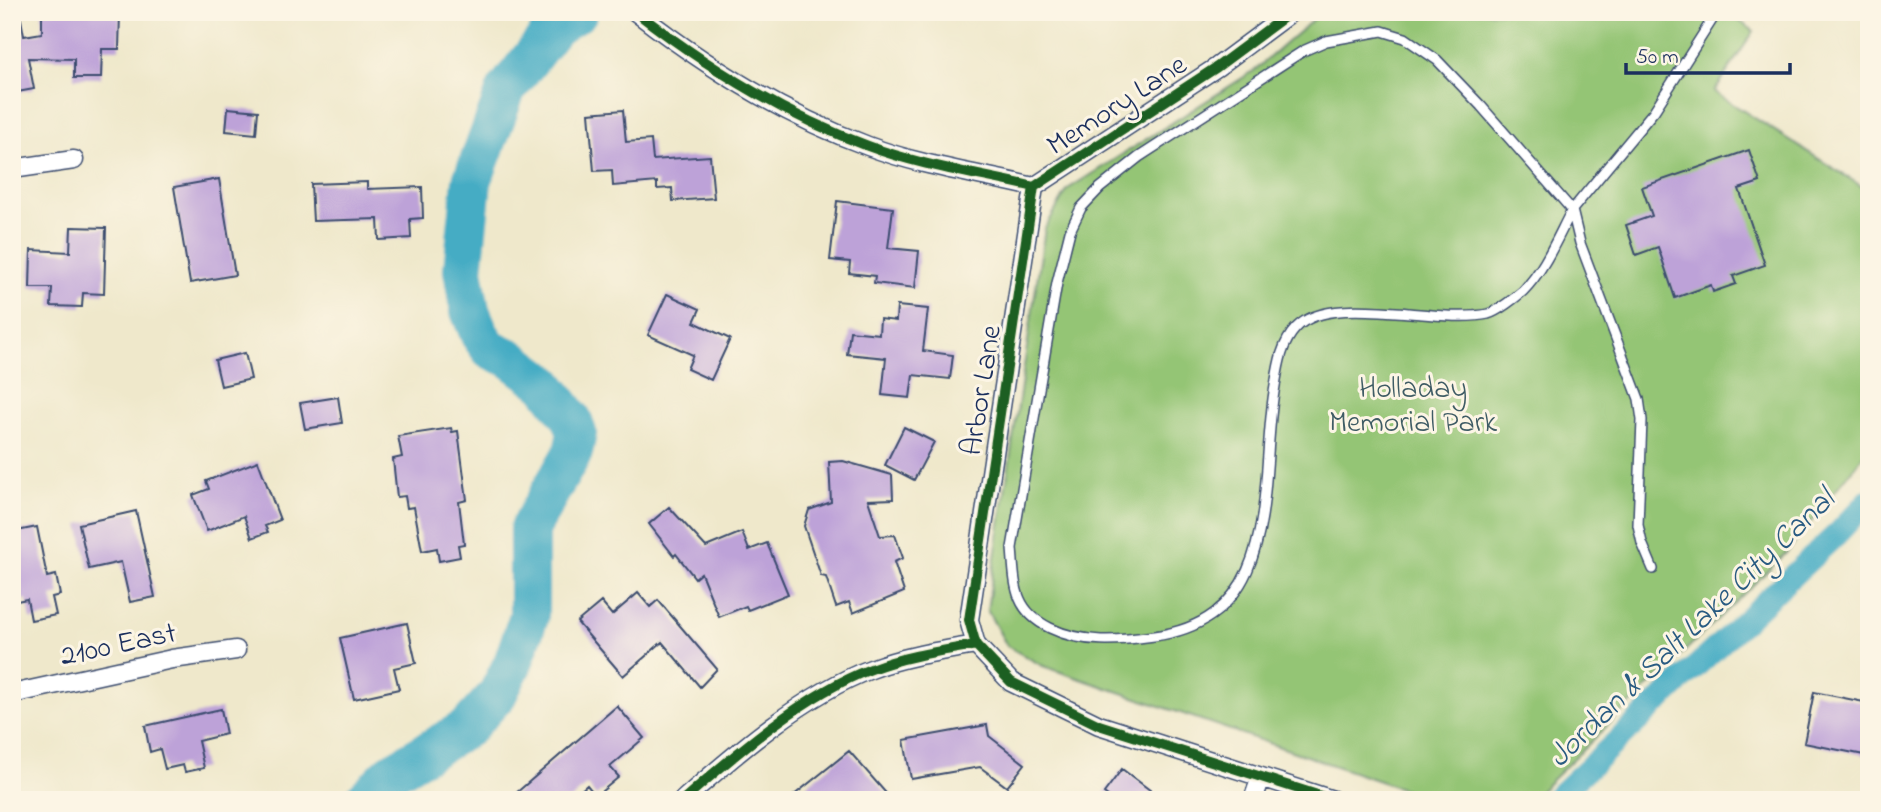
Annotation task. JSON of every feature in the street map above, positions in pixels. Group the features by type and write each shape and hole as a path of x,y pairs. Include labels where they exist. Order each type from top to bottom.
{"street":[{"path":"636,12 692,54 759,96 867,146 932,165 1034,187"},
{"name":"Memory Lane","path":"1034,187 1217,67 1291,12"},
{"path":"12,169 74,159"},
{"name":"Arbor Lane","path":"976,645 969,620 1034,187"},
{"path":"683,800 780,721 836,685 872,669 925,654 976,645 1011,682 1099,725 1333,800"},
{"name":"2100 East","path":"12,694 172,659 236,650"},
{"path":"1253,800 1261,777"}],"lane":[{"path":"1653,569 1638,525 1642,420 1639,399 1580,243 1572,210 1437,60 1405,38 1382,31 1326,41 1303,51 1139,157 1100,188 1081,208 1070,230 1057,283 1012,548 1015,581 1022,606 1031,617 1072,637 1101,641 1174,634 1203,620 1230,600 1248,573 1256,551 1264,512 1271,410 1279,362 1286,340 1297,326 1312,316 1357,310 1459,316 1490,314 1522,292 1538,273 1572,210 1654,111 1717,12"}],"green space":[{"name":"Holladay Memorial Park","path":"1322,12 1726,12 1754,31 1714,92 1869,191 1869,448 1788,551 1531,800 1435,800 1043,666 1007,646 987,610 1045,228 1068,189 1255,70"}],"building":[{"path":"42,12 120,12 119,49 102,49 101,78 74,78 74,59 28,58 34,89 12,93 12,20 21,19 24,36 42,33"},
{"path":"228,108 258,111 256,134 226,131"},
{"path":"623,110 626,142 651,140 653,160 710,156 714,198 673,201 672,188 657,189 657,182 613,186 612,170 594,171 589,113"},
{"path":"1749,150 1760,182 1739,189 1765,265 1733,276 1736,284 1713,292 1711,285 1675,298 1658,247 1636,255 1626,225 1652,216 1642,187"},
{"path":"219,179 235,275 190,283 174,187"},
{"path":"367,182 367,189 422,187 423,218 410,219 411,238 379,240 378,219 313,221 311,184"},
{"path":"837,201 893,208 888,248 919,251 915,288 874,283 875,276 849,273 850,262 830,260"},
{"path":"71,227 106,228 104,294 83,293 82,307 51,306 52,288 30,288 31,250 70,252"},
{"path":"667,294 700,309 694,322 730,339 711,380 687,369 693,355 648,335"},
{"path":"897,306 928,309 923,351 953,355 950,379 913,375 910,398 882,395 886,358 847,354 850,331 879,334 880,319 896,321"},
{"path":"245,353 251,379 221,386 215,360"},
{"path":"338,397 342,423 305,429 300,403"},
{"path":"904,427 934,442 914,480 885,465"},
{"path":"451,428 452,432 458,431 467,500 459,502 464,544 458,545 460,557 439,561 437,548 422,551 414,507 407,508 405,496 397,497 393,459 402,457 398,436"},
{"path":"258,461 280,520 265,526 268,532 252,538 244,516 207,531 193,495 209,489 206,481"},
{"path":"843,461 892,475 893,499 868,500 880,536 895,535 903,558 894,562 904,592 853,613 849,602 836,607 826,577 821,576 804,526 809,510 831,502 829,462"},
{"path":"669,507 706,547 742,532 749,550 767,543 788,594 748,610 746,606 719,617 701,573 695,578 649,524"},
{"path":"136,511 155,597 130,602 121,562 89,569 79,524"},
{"path":"37,527 47,577 56,575 60,595 52,597 56,615 31,620 27,599 12,602 12,532"},
{"path":"638,593 650,607 658,600 717,669 700,687 662,642 623,676 577,622 601,602 612,615"},
{"path":"407,623 416,663 394,668 399,689 354,699 340,638"},
{"path":"1814,692 1869,703 1869,756 1804,743"},
{"path":"617,706 644,738 610,767 619,777 596,796 587,785 570,800 508,800"},
{"path":"221,709 226,734 198,741 204,768 185,772 183,765 165,769 160,749 150,752 145,726"},
{"path":"987,725 989,736 1025,764 1007,787 980,767 911,779 904,740"},
{"path":"849,751 892,800 788,800"},
{"path":"1122,769 1163,800 1113,800 1104,793"}],"waterway":[{"path":"364,800 391,773 467,728 497,695 513,663 529,616 529,529 573,452 577,433 572,419 545,384 510,358 490,349 480,335 470,311 463,270 472,181 506,90 555,27 578,12"},
{"name":"Jordan & Salt Lake City Canal","path":"1554,800 1838,533 1869,500"}],"cycle path":[{"path":"636,12 690,52 747,88 837,134 909,159 1034,187 969,620 976,645 1011,682 1099,725 1333,800"},
{"path":"1034,187 1217,67 1291,12"},
{"path":"683,800 772,726 846,680 897,661 976,645"}]}
